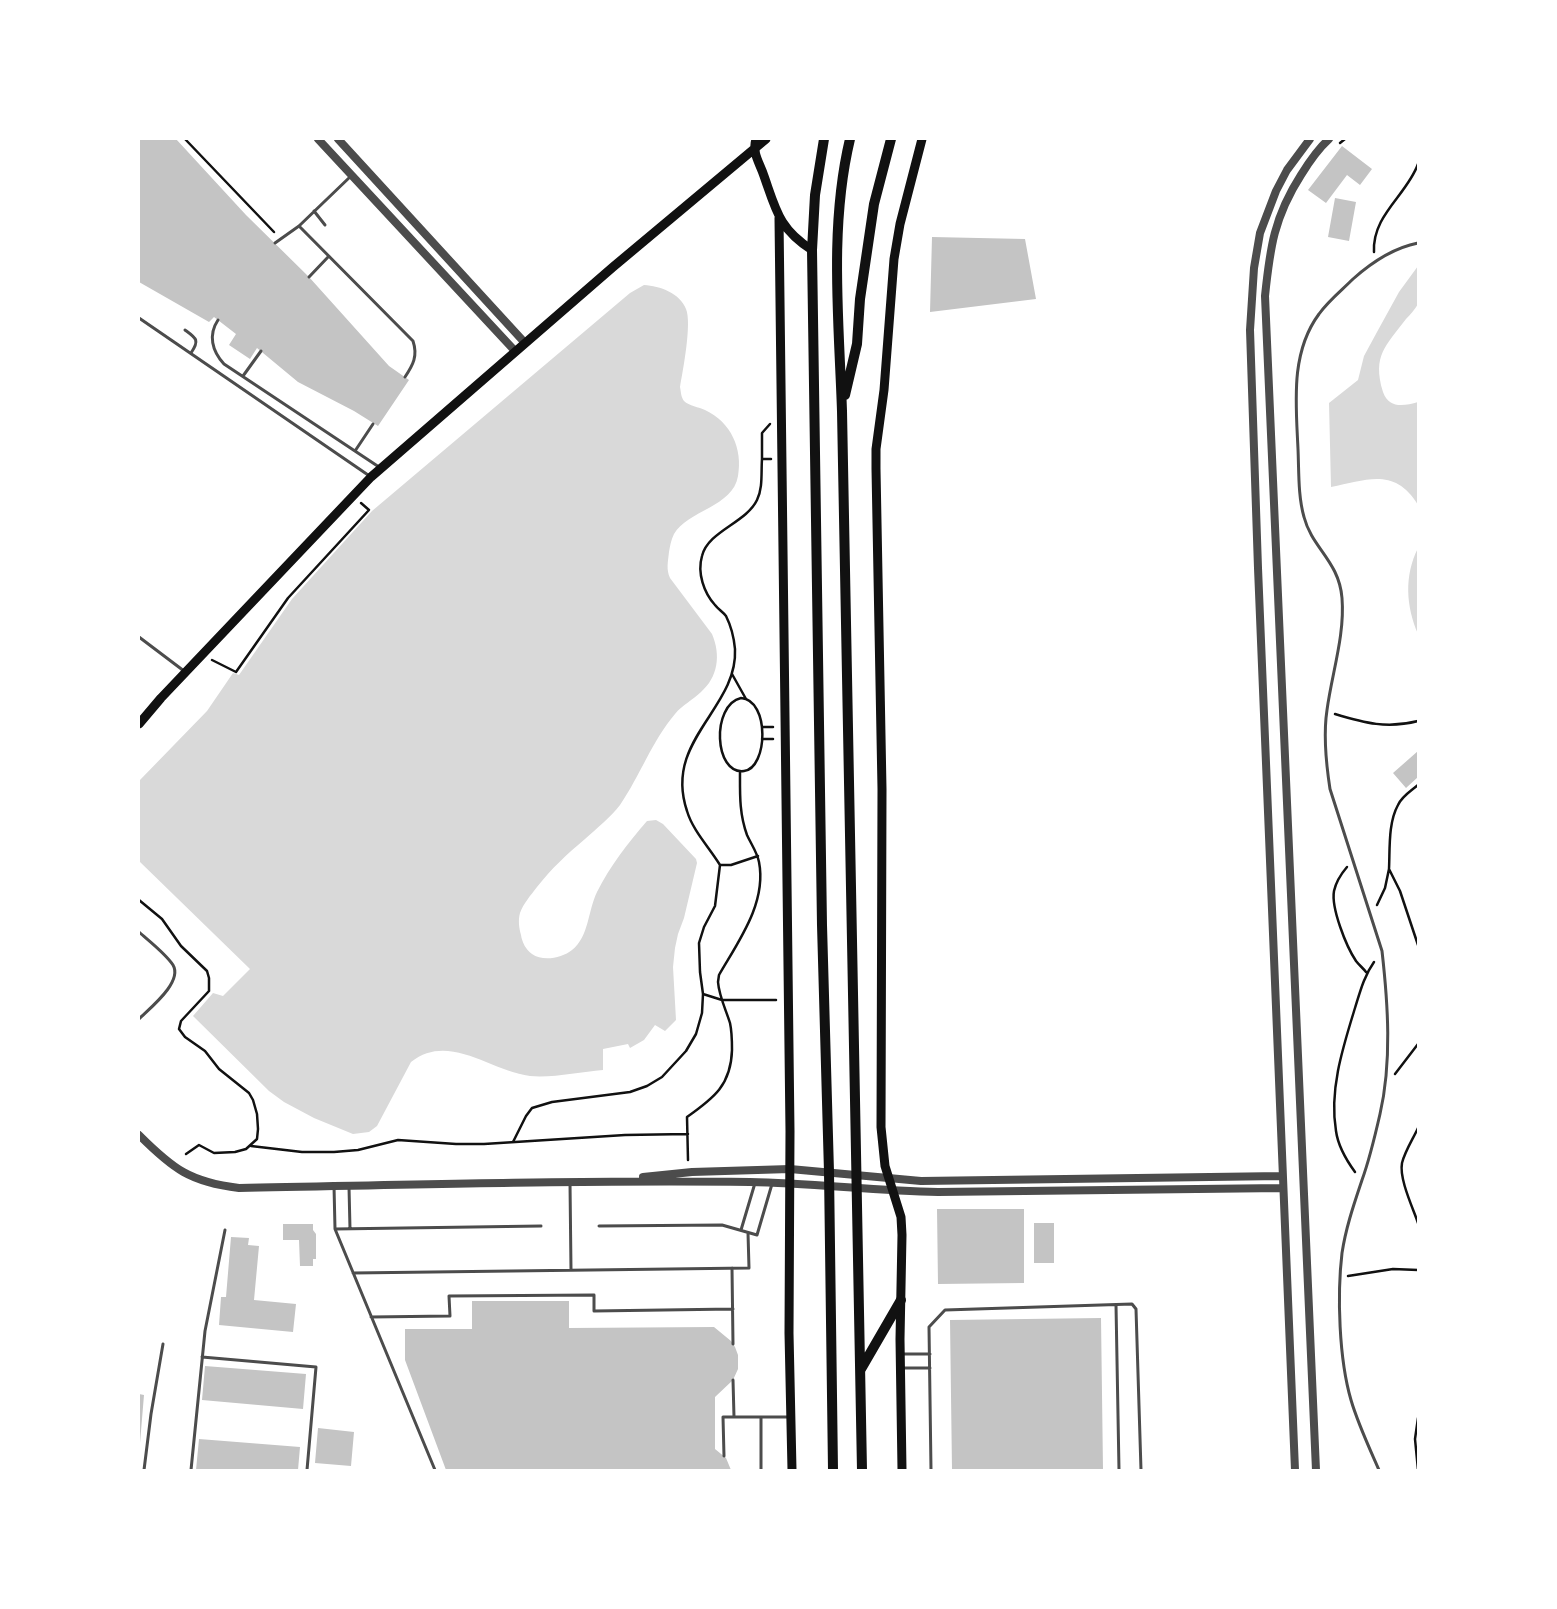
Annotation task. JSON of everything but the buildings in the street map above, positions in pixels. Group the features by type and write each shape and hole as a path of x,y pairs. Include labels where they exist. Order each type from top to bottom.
{"main road":[{"path":"756,139 753,149 779,218 798,240 812,250"},
{"path":"139,724 185,672 371,477 525,343 766,139"},
{"path":"824,139 815,195 812,250 822,925 830,1186 833,1470"},
{"path":"850,139 840,198 837,249 842,411 862,1470"},
{"path":"842,411 857,344 860,299 874,204 891,139"},
{"path":"902,1470 900,1354 901,1217 882,1151 881,1127 882,789 876,449 884,390 894,259 900,224 922,139"},
{"path":"779,218 792,1470"},
{"path":"861,1370 901,1300"}],"street":[{"path":"318,139 516,351"},
{"path":"338,139 525,343"},
{"path":"1295,1470 1250,330 1254,268 1260,233 1276,191 1287,170 1310,139"},
{"path":"1316,1470 1265,296 1269,253 1288,194 1309,162 1329,139"},
{"path":"139,1135 170,1165 191,1176 211,1183 239,1188 618,1181 755,1182 938,1192 1283,1188"},
{"path":"618,1181 692,1172 790,1169 922,1181 1282,1176"}],"lane":[{"path":"275,242 299,226 352,175"},
{"path":"314,211 326,225"},
{"path":"299,226 413,341 415,349 414,362 405,377"},
{"path":"1379,1470 1350,1399 1342,1343 1340,1277 1349,1216 1362,1182 1379,1120 1384,1088 1387,1033 1382,951 1330,789 1327,768 1327,711 1340,633 1343,600 1341,584 1336,570 1310,532 1301,505 1297,383 1304,341 1319,313 1375,261 1393,251 1418,242"},
{"path":"309,277 328,256"},
{"path":"139,318 371,477"},
{"path":"218,320 212,336 214,351 224,364 382,468"},
{"path":"185,330 196,341 196,346 191,353"},
{"path":"243,376 261,351"},
{"path":"355,451 374,424"},
{"path":"139,637 185,672"},
{"path":"139,932 172,963 175,971 175,977 170,986 139,1019"},
{"path":"570,1182 571,1270"},
{"path":"741,1230 755,1182"},
{"path":"599,1226 722,1225 757,1235 773,1183"},
{"path":"334,1186 335,1229 435,1470"},
{"path":"349,1186 350,1229"},
{"path":"335,1229 541,1226"},
{"path":"191,1470 205,1331 225,1230"},
{"path":"353,1273 749,1268 748,1232"},
{"path":"732,1268 733,1344"},
{"path":"372,1317 450,1316 449,1296 594,1295 594,1311 733,1309"},
{"path":"931,1470 929,1328 945,1310 1132,1304 1136,1309 1141,1470"},
{"path":"1116,1305 1119,1470"},
{"path":"144,1470 163,1344"},
{"path":"900,1354 930,1354"},
{"path":"202,1357 316,1367 307,1470"},
{"path":"901,1368 930,1368"},
{"path":"733,1380 734,1417"},
{"path":"724,1456 723,1417 791,1416"},
{"path":"761,1417 761,1470"}],"path":[{"path":"185,139 280,238"},
{"path":"1375,261 1374,242 1378,225 1418,164"},
{"path":"514,1142 526,1116 532,1108 552,1102 630,1092 647,1086 662,1077 682,1057 696,1034 702,1014 703,994 699,943 704,927 715,906 720,865 691,821 683,798 683,775 692,744 722,695 732,674 734,649 726,617 710,600 703,584 701,563 704,550 711,541 756,503 761,489 762,433 773,422"},
{"path":"762,459 773,459"},
{"path":"203,654 236,672 288,598 369,510 353,495"},
{"path":"732,674 746,699 756,708 762,727 760,751 754,764 748,769 740,771 725,758 720,743 720,728 729,706 736,700 746,699"},
{"path":"1327,711 1356,720 1388,726 1400,726 1418,722"},
{"path":"762,727 775,727"},
{"path":"762,740 775,740"},
{"path":"688,1160 687,1117 711,1099 722,1087 729,1073 732,1058 732,1032 718,988 719,975 751,919 757,901 760,872 758,856 741,816 740,771"},
{"path":"1372,916 1385,888 1389,869 1394,813 1403,798 1418,785"},
{"path":"720,865 731,865 758,856"},
{"path":"1353,858 1340,876 1334,889 1334,897 1342,929 1350,949 1358,965 1366,972"},
{"path":"1389,869 1400,891 1418,945"},
{"path":"139,900 162,919 181,946 204,967 208,975 208,991 181,1021 179,1029 185,1037 205,1051 219,1070 242,1086 253,1100 257,1114 258,1134 257,1139 251,1146"},
{"path":"1362,1182 1350,1165 1336,1133 1334,1109 1337,1072 1366,972 1382,951"},
{"path":"703,994 722,1000 778,1000"},
{"path":"1384,1088 1418,1044"},
{"path":"1418,1128 1403,1161 1402,1177 1418,1223"},
{"path":"186,1154 199,1144 214,1153 235,1152 251,1146 302,1152 334,1152 358,1150 398,1140 456,1144 625,1135 688,1134"},
{"path":"1340,1277 1393,1270 1418,1270"},
{"path":"1418,1418 1415,1439 1418,1470"}],"shaded area":[{"path":"1418,266 1418,304 1387,344 1380,360 1379,369 1383,392 1389,401 1398,405 1418,402 1418,505 1400,485 1390,481 1368,480 1331,487 1329,403 1358,380 1364,356 1399,292"},
{"path":"644,285 669,291 683,303 688,316 688,325 680,387 682,398 686,403 705,410 722,422 733,437 739,456 738,476 728,495 681,526 672,538 668,562 670,578 712,634 715,642 716,665 707,686 684,705 667,724 620,805 542,880 523,906 519,924 525,946 536,956 552,958 572,950 582,938 597,892 620,855 647,821 656,820 663,824 696,859 697,863 675,948 673,967 676,1020 665,1031 655,1025 644,1040 630,1048 628,1044 603,1049 603,1070 557,1076 530,1076 515,1073 455,1052 440,1051 425,1054 411,1062 377,1126 369,1132 353,1134 314,1118 284,1102 269,1091 193,1016 213,993 223,996 250,969 139,861 139,781 207,711 233,673 239,675 292,599 372,511 630,293"},
{"path":"1418,548 1418,634 1411,613 1408,591 1410,569"}]}
